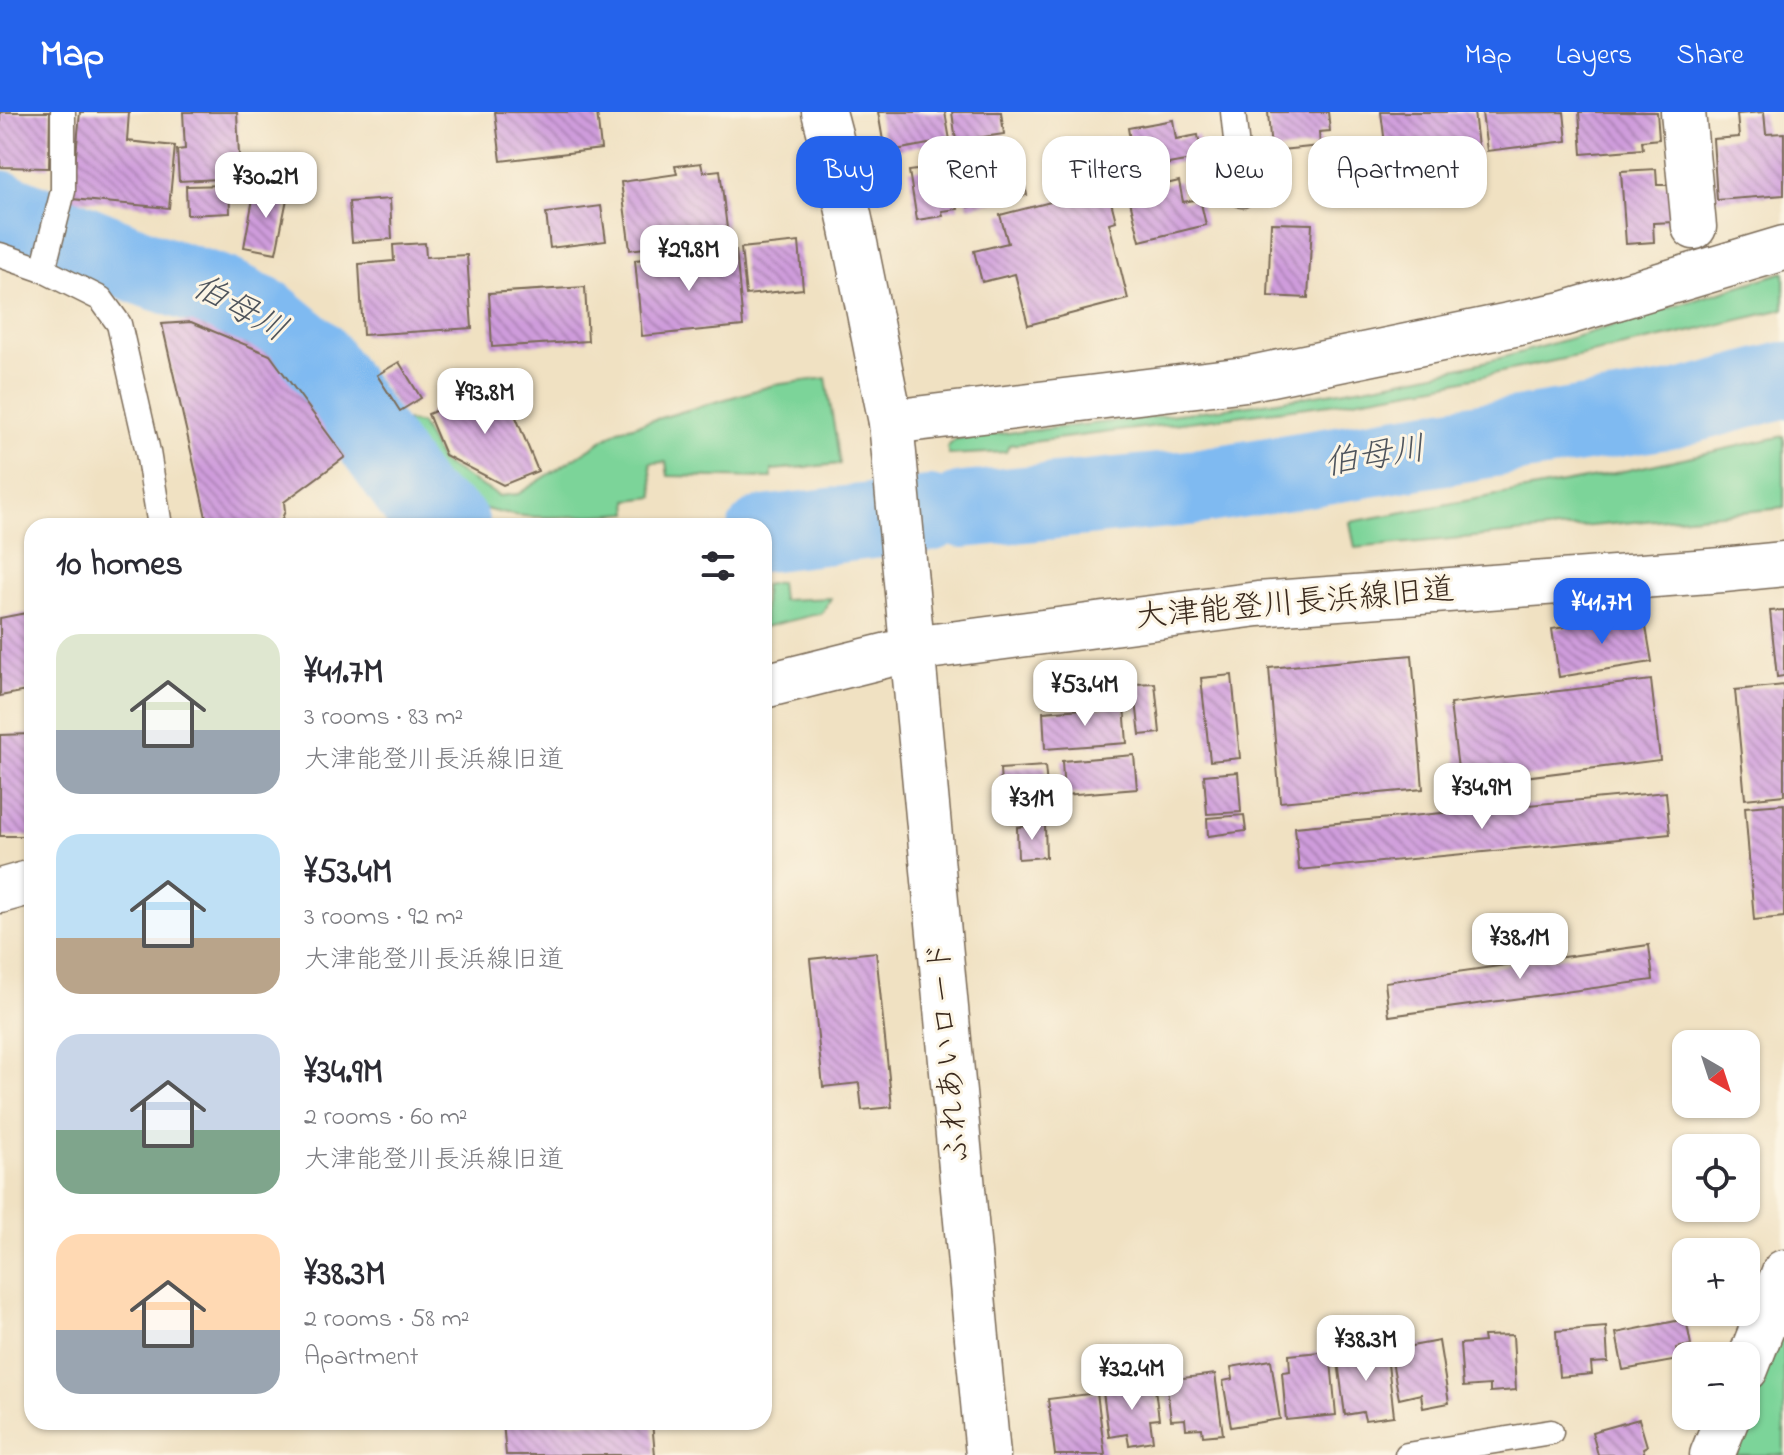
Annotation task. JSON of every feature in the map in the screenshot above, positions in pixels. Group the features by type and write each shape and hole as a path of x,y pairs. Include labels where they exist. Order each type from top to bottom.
{"street":[{"name":"ふれあいロード","path":"824,112 845,189 892,437 988,1455"},
{"path":"1683,112 1694,227"},
{"path":"892,437 1260,376 1563,314 1784,248"},
{"name":"大津能登川長浜線旧道","path":"772,684 912,649 1258,604 1784,564"},
{"path":"0,891 24,884"},
{"path":"1757,1342 1784,1272"},
{"path":"1712,1455 1722,1430"}],"lane":[{"path":"44,265 61,204 63,112"},
{"path":"1233,112 1236,136"},
{"path":"0,255 44,265 101,299 119,324 148,452 159,518"},
{"path":"1407,1455 1551,1432"}],"green space":[{"path":"1784,272 1784,309 1436,386 1330,404 1009,445 1006,452 949,455 947,447 956,439 1230,408 1433,374 1572,338"},
{"path":"826,378 840,464 772,470 772,478 668,476 666,462 650,463 654,497 628,500 629,513 530,517 481,508 439,482 394,423 398,419 421,424 441,462 499,496 518,494 619,430 774,385"},
{"path":"1784,436 1784,508 1355,548 1350,522 1601,476"},
{"path":"780,582 782,600 831,598 822,613 772,625 772,584"},
{"path":"1784,1327 1784,1455 1734,1455 1744,1430 1760,1430 1760,1388"}],"building":[{"path":"0,112 50,112 49,168 0,167"},
{"path":"80,112 129,112 127,141 175,146 169,208 72,199"},
{"path":"183,112 237,112 240,178 179,181 177,150 185,149"},
{"path":"495,112 597,112 601,149 501,161"},
{"path":"878,112 945,112 949,136 918,136 918,146 902,149 902,136 882,136"},
{"path":"952,112 1001,112 1004,134 955,136"},
{"path":"1268,112 1328,112 1330,131 1319,132 1319,136 1308,136 1308,147 1292,149 1292,136 1270,136"},
{"path":"1381,112 1474,112 1477,136 1384,136"},
{"path":"1564,112 1567,141 1487,151 1482,113"},
{"path":"1579,112 1657,112 1659,139 1642,141 1643,149 1582,154"},
{"path":"1764,112 1766,134 1784,133 1784,195 1717,200 1713,139 1739,137 1737,114"},
{"path":"1173,120 1176,139 1186,137 1186,161 1170,164 1170,136 1129,136 1128,128"},
{"path":"701,163 703,172 720,170 728,237 630,250 621,182 677,174 675,166"},
{"path":"1656,169 1657,185 1672,185 1674,222 1653,223 1654,242 1626,244 1621,171"},
{"path":"918,170 918,208 958,209 942,211 943,216 917,220 909,171"},
{"path":"1179,181 1186,208 1202,208 1206,225 1140,241 1132,208 1170,208 1170,183"},
{"path":"229,185 230,213 187,215 186,186"},
{"path":"255,188 288,194 276,253 244,247"},
{"path":"390,199 392,239 352,242 349,202"},
{"path":"1042,204 1042,208 1113,208 1116,221 1109,223 1128,299 1028,325 1015,274 982,282 974,251 1008,243 1000,215"},
{"path":"601,206 606,241 550,248 546,213"},
{"path":"1271,223 1312,224 1308,298 1268,296"},
{"path":"799,242 803,289 746,295 741,248"},
{"path":"425,243 426,257 467,255 472,328 363,335 359,264 394,261 393,245"},
{"path":"736,250 743,326 642,336 635,260"},
{"path":"585,287 588,341 492,347 489,293"},
{"path":"191,322 270,355 345,457 284,502 282,518 206,518 162,324"},
{"path":"399,362 421,398 400,411 377,375"},
{"path":"502,383 538,471 503,485 445,455 428,414"},
{"path":"1784,610 1784,676 1777,677 1770,611"},
{"path":"24,613 24,692 0,696 0,618"},
{"path":"1644,615 1652,662 1559,677 1552,629"},
{"path":"1412,655 1423,789 1280,802 1269,668"},
{"path":"1232,675 1240,758 1210,761 1201,678"},
{"path":"1651,680 1660,760 1460,785 1450,704"},
{"path":"1155,683 1160,733 1140,735 1134,684"},
{"path":"1784,685 1784,795 1745,799 1735,690"},
{"path":"1124,706 1127,743 1045,749 1043,712"},
{"path":"24,734 24,836 0,836 0,735"},
{"path":"1134,755 1137,789 1064,795 1062,761"},
{"path":"1045,766 1048,796 1002,800 1000,769"},
{"path":"1238,772 1241,812 1207,814 1204,775"},
{"path":"1666,792 1670,834 1299,870 1295,827"},
{"path":"1784,804 1784,917 1754,920 1745,807"},
{"path":"1244,815 1246,831 1208,836 1207,818"},
{"path":"1045,825 1046,857 1018,859 1017,827"},
{"path":"1649,945 1653,980 1389,1016 1385,982"},
{"path":"876,952 892,1107 862,1110 859,1083 823,1087 810,959"},
{"path":"1672,1322 1672,1326 1687,1326 1690,1342 1672,1342 1672,1361 1623,1370 1616,1333"},
{"path":"1606,1327 1608,1362 1591,1363 1592,1374 1559,1377 1556,1331"},
{"path":"1513,1335 1516,1390 1490,1392 1490,1385 1463,1387 1460,1344 1484,1342 1483,1336"},
{"path":"1439,1341 1449,1403 1423,1408 1421,1394 1399,1399 1390,1350"},
{"path":"1386,1347 1394,1416 1365,1420 1363,1412 1345,1415 1337,1354"},
{"path":"1330,1351 1336,1415 1286,1420 1282,1372 1290,1371 1289,1355"},
{"path":"1271,1360 1280,1419 1231,1427 1223,1381 1233,1379 1231,1367"},
{"path":"1215,1374 1223,1434 1203,1436 1202,1428 1186,1429 1185,1419 1171,1420 1166,1380"},
{"path":"1154,1381 1159,1419 1150,1420 1153,1441 1129,1445 1127,1434 1109,1437 1103,1392 1127,1388 1127,1384"},
{"path":"1097,1393 1105,1455 1055,1455 1048,1399"},
{"path":"1639,1419 1647,1446 1643,1448 1645,1455 1598,1455 1592,1432"},
{"path":"504,1430 653,1430 655,1455 506,1455"}],"waterway":[{"name":"伯母川","path":"0,208 152,271 222,294 267,317 313,355 418,503 440,518"},
{"name":"伯母川","path":"963,510 1189,488 1673,410 1784,380"},
{"name":"伯母川","path":"772,533 929,514"}]}
